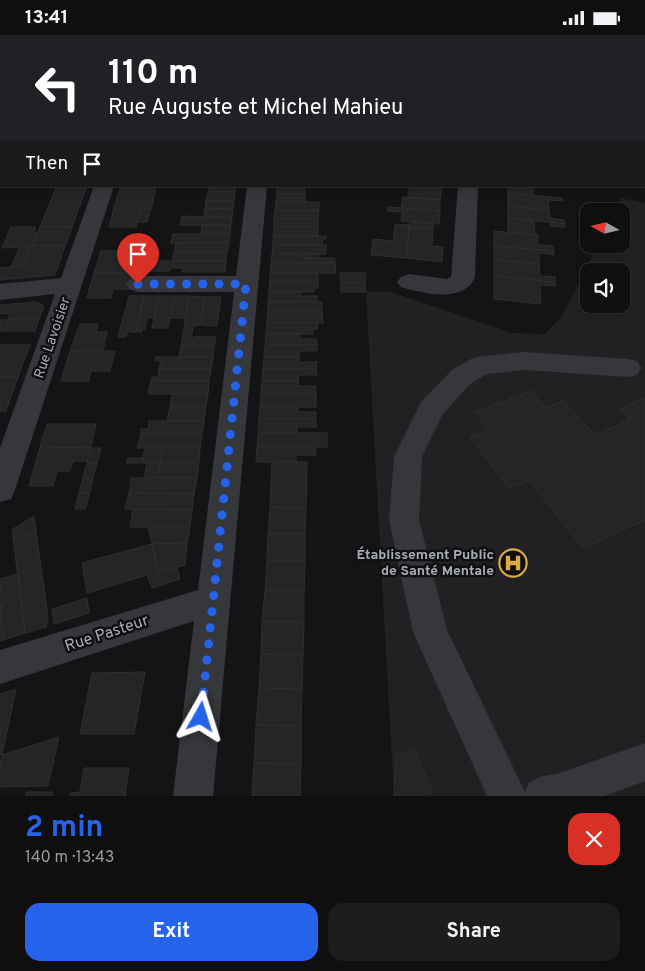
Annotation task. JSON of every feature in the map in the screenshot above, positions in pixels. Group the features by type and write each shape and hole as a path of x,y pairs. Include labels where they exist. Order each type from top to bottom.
{"street":[{"name":"Rue Lavoisier","path":"0,490 72,285 104,187"},
{"path":"193,796 257,187"},
{"path":"409,282 450,287 461,282 463,277 468,187"},
{"path":"138,284 246,284"},
{"path":"0,292 72,285"},
{"path":"507,796 430,631 404,520 408,457 431,409 461,377 482,365 525,361 628,368"},
{"name":"Rue Pasteur","path":"0,667 214,600"},
{"path":"543,796 557,794 645,762"}],"shaded area":[{"name":"Établissement Public de Santé Mentale","path":"621,198 645,203 645,796 394,796 366,292 391,292 512,333 545,334 563,315 580,281 580,313 630,313 630,263 589,263 594,253 630,253 630,203 618,203"}],"building":[{"path":"87,187 72,227 40,227 56,188"},
{"path":"209,187 236,187 235,192 208,192"},
{"path":"277,187 305,187 305,194 277,194"},
{"path":"410,187 442,187 440,200 408,197"},
{"path":"508,187 533,187 533,195 508,193"},
{"path":"120,188 156,188 151,209 114,208"},
{"path":"208,192 235,192 234,201 206,201"},
{"path":"508,193 562,198 563,201 548,200 549,210 508,206"},
{"path":"277,194 305,194 305,202 276,202"},
{"path":"403,197 440,200 440,211 401,208"},
{"path":"206,201 234,201 233,209 205,208"},
{"path":"276,202 319,202 319,211 275,211"},
{"path":"508,206 549,210 550,218 564,220 565,224 508,218"},
{"path":"388,207 440,211 439,224 401,221 402,212 388,211"},
{"path":"114,208 141,208 136,227 109,227"},
{"path":"141,208 151,209 147,222 137,222"},
{"path":"205,208 233,209 232,217 204,217"},
{"path":"275,211 319,211 318,219 274,219"},
{"path":"182,216 232,217 231,225 180,225"},
{"path":"508,218 534,221 535,235 508,232"},
{"path":"274,219 318,219 318,227 274,227"},
{"path":"410,222 434,224 433,229 409,227"},
{"path":"551,222 565,224 565,227 550,226"},
{"path":"395,224 409,225 407,258 371,255 373,239 393,241"},
{"path":"202,225 231,225 230,234 201,234"},
{"path":"11,227 36,227 34,233 38,233 32,246 2,248"},
{"path":"40,227 72,227 65,246 32,246"},
{"path":"274,227 318,227 318,236 273,236"},
{"path":"409,227 433,229 432,246 443,247 442,262 407,258"},
{"path":"494,231 538,235 538,245 553,246 554,251 494,246"},
{"path":"173,234 230,234 229,243 171,243"},
{"path":"273,236 326,236 326,239 322,239 322,245 273,245"},
{"path":"176,243 229,243 227,252 174,252"},
{"path":"273,245 326,245 326,254 272,254"},
{"path":"20,246 30,246 22,266 11,267"},
{"path":"30,246 65,246 55,275 0,280 0,268 22,266"},
{"path":"494,246 554,251 554,255 539,253 539,264 494,260"},
{"path":"101,251 125,251 123,258 128,258 124,273 94,273"},
{"path":"125,251 140,251 135,273 124,273 128,258 123,258"},
{"path":"174,252 227,252 226,261 172,261"},
{"path":"272,254 303,254 303,258 335,258 335,263 271,263"},
{"path":"303,254 318,254 318,258 303,258"},
{"path":"494,260 539,264 540,276 555,277 555,282 494,276"},
{"path":"137,261 150,261 148,271 135,271"},
{"path":"150,261 161,261 159,271 148,271"},
{"path":"161,261 226,261 225,272 182,272 183,268 159,271"},
{"path":"271,263 335,263 336,273 270,273"},
{"path":"94,273 135,273 131,289 113,289 111,298 87,298"},
{"path":"270,273 318,273 318,282 270,282"},
{"path":"340,273 365,273 365,283 341,283"},
{"path":"494,276 555,282 556,286 540,285 541,304 494,299"},
{"path":"270,282 318,282 318,288 314,288 314,292 269,292"},
{"path":"341,283 365,283 366,292 341,292"},
{"path":"269,292 301,292 301,296 317,296 317,302 268,302"},
{"path":"129,296 144,296 136,332 129,332 130,329 128,329 126,337 118,337"},
{"path":"144,296 159,296 154,318 147,318 145,329 142,329 141,332 136,332"},
{"path":"159,296 175,296 168,328 152,328"},
{"path":"175,296 189,296 186,318 171,318"},
{"path":"189,296 205,297 200,325 193,326 190,346 181,346"},
{"path":"205,297 221,297 217,326 200,325"},
{"path":"36,302 44,306 39,320 8,320 10,313 0,314 0,305"},
{"path":"268,302 322,302 322,312 268,312"},
{"path":"268,312 322,312 323,323 267,323"},
{"path":"0,320 8,320 5,331 0,331"},
{"path":"8,320 39,320 35,331 5,331"},
{"path":"267,323 318,323 317,329 313,329 313,334 266,334"},
{"path":"80,324 98,324 96,332 107,332 103,351 70,351"},
{"path":"266,334 300,334 300,339 317,339 317,345 265,345"},
{"path":"193,337 216,337 214,346 192,346"},
{"path":"0,345 30,345 18,377 0,377"},
{"path":"265,345 317,345 317,351 300,351 299,357 264,357"},
{"path":"181,346 214,346 213,357 179,357"},
{"path":"70,351 115,351 110,371 91,371 89,381 61,381"},
{"path":"156,357 213,357 211,369 159,369 161,361 155,361"},
{"path":"264,357 299,357 299,362 317,362 316,369 263,369"},
{"path":"159,369 211,369 209,381 151,381 152,377 158,377"},
{"path":"263,369 316,369 317,375 299,375 298,381 262,381"},
{"path":"0,377 18,377 6,411 0,411"},
{"path":"151,381 209,381 208,394 148,394"},
{"path":"262,381 298,381 298,386 316,386 316,394 261,394"},
{"path":"531,391 545,408 563,401 595,435 630,420 620,409 645,398 645,520 583,548 529,480 509,488 470,437 489,430 475,412"},
{"path":"172,394 208,394 206,407 170,407"},
{"path":"261,394 316,394 316,407 260,407"},
{"path":"170,407 206,407 204,421 167,421"},
{"path":"260,407 298,407 298,412 316,412 316,419 259,419"},
{"path":"259,419 316,419 316,427 297,427 297,433 258,433"},
{"path":"149,421 204,421 202,434 141,434 141,429 148,429"},
{"path":"47,424 96,424 91,448 40,447"},
{"path":"258,433 327,433 327,447 257,447"},
{"path":"141,434 202,434 200,448 137,448"},
{"path":"40,447 91,448 87,461 73,461 70,471 57,471 53,486 29,486"},
{"path":"257,447 315,447 316,455 296,455 296,462 256,462"},
{"path":"91,448 101,448 97,463 87,463"},
{"path":"145,448 162,448 160,463 142,463"},
{"path":"162,448 200,448 199,463 160,463"},
{"path":"128,458 143,458 142,463 127,463"},
{"path":"272,462 307,462 306,508 270,507"},
{"path":"87,463 97,463 93,478 83,478"},
{"path":"147,463 160,463 157,478 144,478"},
{"path":"160,463 199,463 197,478 157,478"},
{"path":"83,478 93,478 90,493 79,493"},
{"path":"131,478 197,478 194,494 129,493"},
{"path":"79,493 90,493 85,509 75,509"},
{"path":"129,493 194,494 192,510 125,509"},
{"path":"270,507 306,508 305,534 268,534"},
{"path":"133,509 192,510 190,527 130,527"},
{"path":"34,516 36,532 13,538 13,529"},
{"path":"148,527 190,527 187,544 152,543"},
{"path":"36,532 48,617 46,627 25,633 13,538"},
{"path":"268,534 305,534 305,561 267,561"},
{"path":"152,543 187,544 185,565 158,572"},
{"path":"152,544 158,572 177,567 180,579 152,588 147,575 87,593 82,563"},
{"path":"267,561 305,561 304,591 265,591"},
{"path":"18,574 25,633 3,640 0,579"},
{"path":"265,591 304,591 304,622 262,622"},
{"path":"87,598 89,613 54,624 52,609"},
{"path":"0,603 3,640 0,641"},
{"path":"262,622 304,622 303,655 261,654"},
{"path":"261,654 303,655 302,689 259,688"},
{"path":"145,672 134,734 80,734 92,673"},
{"path":"259,688 302,689 301,726 256,725"},
{"path":"16,689 2,755 0,755 0,694"},
{"path":"256,725 301,726 301,764 254,763"},
{"path":"59,737 48,786 0,787 2,755"},
{"path":"415,749 432,792 422,796 394,796 396,755"},
{"path":"254,763 301,764 300,796 252,796"},
{"path":"84,768 129,768 125,796 70,796 71,793 80,792"},
{"path":"27,792 53,792 52,796 26,796"}],"place":[{"name":"Établissement Public de Santé Mentale","path":"513,563"}],"route":[{"path":"138,284 246,284 201,717"}]}
